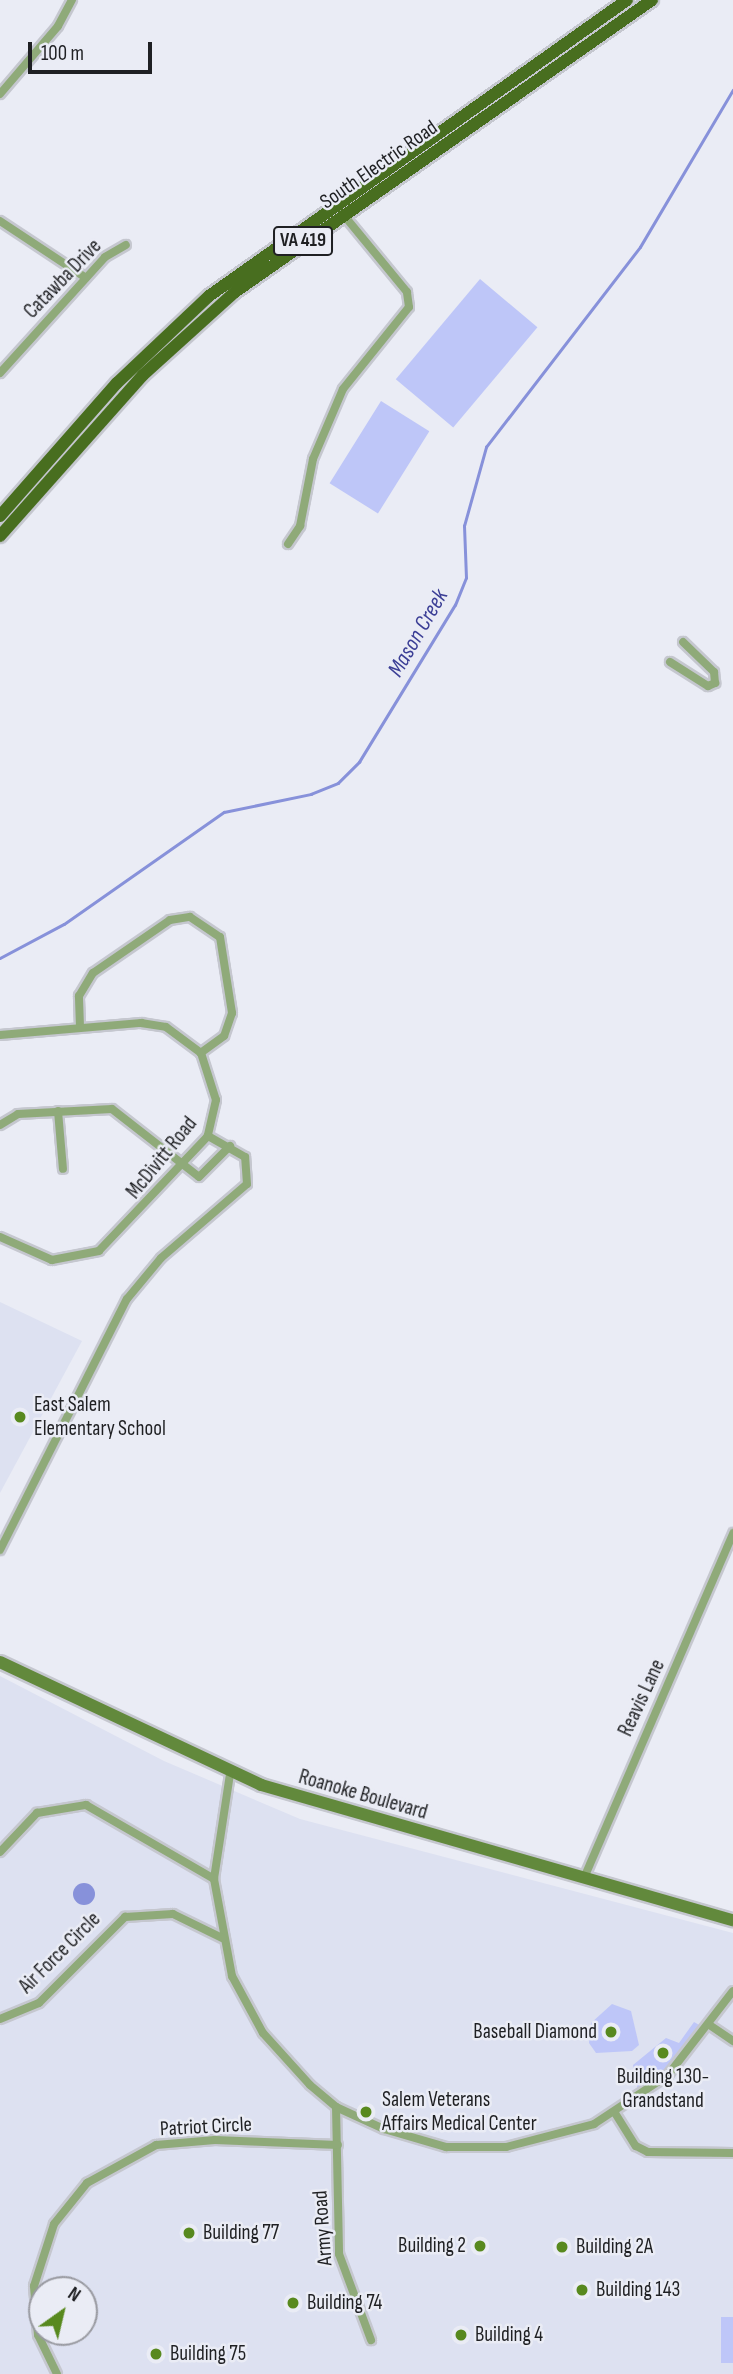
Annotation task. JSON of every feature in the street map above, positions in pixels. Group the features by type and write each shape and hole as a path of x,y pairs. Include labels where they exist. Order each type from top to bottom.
{"main road":[{"name":"South Electric Road","path":"0,516 168,332 335,202 627,0"},
{"name":"South Electric Road","path":"0,536 164,355 235,292 342,214 652,0"},
{"name":"Roanoke Boulevard","path":"0,1662 230,1774 733,1920"}],"street":[{"path":"0,94 58,26 72,0"},
{"path":"288,544 300,526 313,459 343,389 409,307 407,292 335,202"},
{"path":"0,220 86,278"},
{"name":"Catawba Drive","path":"0,373 86,278 126,245"},
{"path":"670,662 708,686 715,683 714,672 683,642"},
{"path":"0,1035 80,1027 154,1024 180,1034 201,1053 224,1036 232,1013 220,937 190,917 170,920 93,973 79,996 80,1027"},
{"name":"McDivitt Road","path":"0,1237 52,1259 88,1256 117,1238 208,1136 216,1100 201,1053"},
{"path":"0,1125 18,1114 105,1107 121,1113 182,1167 199,1177 209,1173 230,1146"},
{"path":"58,1111 62,1169"},
{"path":"0,1550 127,1299 162,1258 247,1184 249,1163 230,1146 208,1136"},
{"name":"Reavis Lane","path":"584,1878 733,1533"},
{"path":"230,1774 214,1879 222,1938 232,1976 263,2033 336,2107 446,2147 530,2144 615,2113 668,2075 711,2026 733,1991"},
{"path":"0,1852 37,1813 86,1805 214,1879"},
{"name":"Air Force Circle","path":"0,2018 39,2003 125,1917 173,1914 222,1938"},
{"path":"711,2026 733,2041"},
{"name":"Army Road","path":"336,2107 339,2254 371,2340"},
{"path":"615,2113 636,2146 648,2152 733,2153"},
{"name":"Patriot Circle","path":"57,2374 38,2334 34,2286 54,2224 87,2183 156,2145 215,2140 338,2145"}],"shaded area":[{"path":"480,279 537,327 453,428 396,379"},
{"path":"381,401 429,431 378,513 330,483"},
{"name":"East Salem Elementary School","path":"0,1302 82,1341 0,1493"},
{"name":"Salem Veterans Affairs Medical Center","path":"0,1676 164,1761 300,1819 733,1933 733,2374 0,2374"},
{"path":"84,1883 92,1886 95,1894 92,1902 84,1905 76,1902 73,1894 76,1886"},
{"name":"Baseball Diamond","path":"612,2004 631,2011 639,2045 632,2051 596,2053 589,2043 591,2023"},
{"name":"Building 130- Grandstand","path":"694,2022 701,2026 667,2068 638,2091 633,2065 666,2038 679,2043"},
{"path":"721,2317 733,2317 733,2363 721,2363"}],"waterway":[{"name":"Mason Creek","path":"0,958 64,924 224,812 311,794 338,783 359,762 455,605 466,578 464,526 486,447 640,247 733,90"}],"place":[{"name":"East Salem Elementary School","path":"20,1417"},
{"name":"Baseball Diamond","path":"611,2032"},
{"name":"Building 130- Grandstand","path":"663,2053"},
{"name":"Salem Veterans Affairs Medical Center","path":"366,2112"},
{"name":"Building 77","path":"189,2233"},
{"name":"Building 2","path":"480,2246"},
{"name":"Building 2A","path":"562,2247"},
{"name":"Building 143","path":"582,2290"},
{"name":"Building 74","path":"293,2303"},
{"name":"Building 4","path":"461,2335"},
{"name":"Building 75","path":"156,2354"}]}
